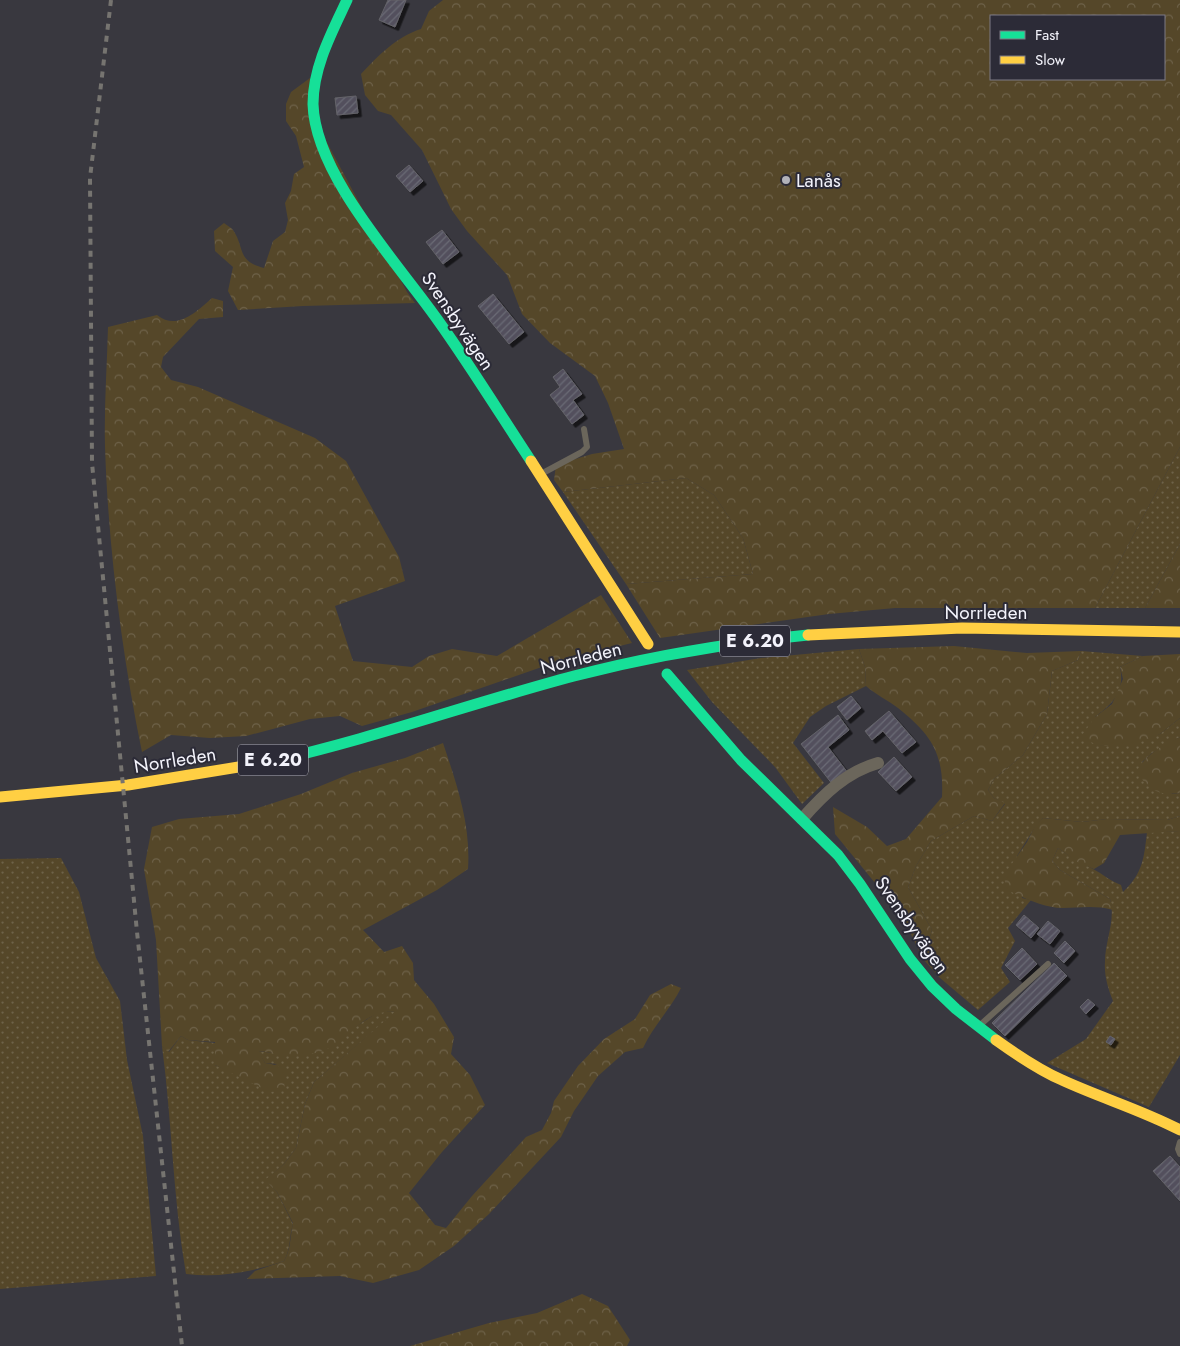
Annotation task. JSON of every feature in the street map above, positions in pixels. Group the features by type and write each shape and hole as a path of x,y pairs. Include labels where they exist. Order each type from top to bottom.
{"main road":[{"name":"Svensbyvägen","path":"347,0 322,61 315,87 314,118 324,150 347,192 438,321 648,644"},
{"name":"Norrleden","path":"0,797 68,793 204,774 333,747 604,670 651,659 769,639 829,633 945,629 1180,632"},
{"name":"Svensbyvägen","path":"667,674 693,708 734,754 828,844 856,876 921,973 944,998 979,1026 1043,1071 1178,1126"}],"street":[{"path":"802,819 823,797 848,776 859,768 878,763"}],"lane":[{"path":"539,475 582,452 586,447 587,439 584,429"},
{"path":"979,1026 1048,964"},
{"path":"1180,1142 1178,1149 1180,1154"}],"green space":[{"path":"443,0 1180,0 1180,447 1095,608 895,608 829,614 660,638 626,584 753,574 743,538 714,495 686,478 563,492 554,480 556,465 592,454 624,449 608,403 595,376 550,343 522,314 507,275 467,231 451,209 422,150 391,115 378,111 365,95 361,74 396,42 421,29 429,11"},
{"path":"310,78 309,109 407,292 415,303 238,310 228,291 233,267 215,251 214,231 224,223 230,227 237,236 243,253 249,262 264,268 273,241 285,232 288,220 285,203 291,191 294,174 304,167 296,136 286,121 286,104 291,92"},
{"path":"212,298 223,301 223,317 199,319 163,357 161,367 171,380 198,387 315,438 346,461 399,557 405,581 335,606 353,661 412,667 429,656 452,649 497,656 601,595 632,643 562,660 412,712 362,726 340,716 310,719 246,736 210,738 171,735 142,752 122,639 109,522 105,431 108,327 157,315 172,321 179,320 193,314"},
{"path":"1180,447 1180,544 1145,608 1095,608"},
{"path":"686,478 714,495 743,538 753,574 626,584 563,492"},
{"path":"1180,544 1180,608 1145,608"},
{"path":"954,646 1027,653 1081,651 1078,660 1052,671 1047,714 1023,755 994,779 988,790 994,798 1005,803 992,821 974,816 931,841 916,866 908,887 932,930 923,959 902,916 835,834 833,807 867,827 887,846 906,839 942,797 941,769 934,746 920,727 910,718 866,686 865,667 859,649"},
{"path":"859,649 865,667 866,686 826,706 810,717 793,743 824,783 802,804 775,767 712,702 687,670 761,658"},
{"path":"1081,651 1143,656 1120,667 1121,683 1116,696 1108,707 1095,717 1099,746 1160,734 1180,718 1180,737 1152,753 1142,762 1172,794 1180,793 1180,816 1167,820 1107,819 1082,822 1043,818 1037,824 1017,856 1022,898 1031,900 1008,928 1015,941 1001,968 1010,982 978,1010 940,978 923,959 932,930 908,887 916,866 931,841 974,816 992,821 1005,804 994,798 988,790 994,779 1023,755 1047,714 1052,671 1078,660"},
{"path":"1180,654 1180,718 1160,734 1135,744 1099,746 1081,737 1095,717 1112,704 1123,679 1120,667 1143,656"},
{"path":"1180,737 1180,793 1166,794 1154,790 1145,783 1137,771 1150,755"},
{"path":"443,743 462,805 467,837 468,869 437,890 363,930 384,952 402,946 413,963 414,980 434,1004 454,1037 451,1054 470,1075 485,1105 442,1152 409,1193 435,1225 446,1228 472,1196 526,1137 542,1130 551,1113 554,1101 578,1066 604,1039 635,1019 650,995 671,984 681,988 643,1048 625,1052 598,1076 574,1111 561,1137 489,1214 454,1246 419,1270 373,1283 340,1276 247,1279 255,1271 284,1261 288,1252 293,1223 277,1192 265,1180 284,1164 296,1148 305,1104 314,1082 395,1012 385,1012 367,1019 337,1043 313,1054 294,1055 259,1051 265,1063 284,1070 286,1078 283,1090 270,1092 215,1065 215,1042 188,1040 181,1036 168,1052 162,1046 156,940 144,869 152,827 179,819 239,814 301,794 352,773 405,758"},
{"path":"1180,816 1180,831 1120,835 1104,863 1094,869 1079,863 1058,848 1052,861 1060,870 1110,899 1113,910 1094,907 1055,908 1025,899 1006,889 1004,875 1027,842 1036,824 1043,818 1082,822 1107,819 1167,820"},
{"path":"1180,831 1180,1055 1149,1107 1047,1063 1086,1039 1113,1001 1105,967 1105,954 1112,915 1110,899 1060,870 1052,861 1058,848 1121,885 1123,892 1139,872 1145,850 1147,832"},
{"path":"61,858 79,892 96,958 120,1001 127,1060 143,1136 156,1276 0,1289 0,859"},
{"path":"380,1011 396,1012 314,1082 305,1104 296,1148 284,1164 266,1180 277,1192 293,1224 288,1252 284,1261 224,1275 186,1274 178,1217 162,1046 169,1052 181,1036 188,1040 215,1043 215,1065 241,1076 277,1064 265,1063 258,1051 273,1053 355,1027"},
{"path":"582,1294 608,1306 630,1340 627,1346 410,1346 489,1323 537,1313"}],"building":[{"path":"388,0 406,0 395,27 379,20"},
{"path":"356,96 358,113 337,115 335,98"},
{"path":"409,165 423,181 410,192 396,176"},
{"path":"442,230 459,252 443,264 426,242"},
{"path":"493,294 524,332 509,344 478,306"},
{"path":"563,369 582,394 573,400 584,415 572,424 550,395 560,387 553,377"},
{"path":"851,696 861,708 847,720 837,707"},
{"path":"889,711 916,742 902,753 883,731 872,740 865,731"},
{"path":"838,715 849,730 828,747 848,773 833,785 801,744"},
{"path":"894,757 912,777 896,791 878,772"},
{"path":"1024,915 1039,928 1031,938 1016,925"},
{"path":"1048,921 1060,931 1050,944 1037,934"},
{"path":"1065,941 1075,951 1064,963 1054,953"},
{"path":"1022,948 1037,964 1020,980 1005,965"},
{"path":"1054,963 1067,976 1005,1036 992,1023"},
{"path":"1088,999 1095,1005 1086,1014 1080,1007"},
{"path":"1110,1036 1115,1039 1111,1045 1106,1042"},
{"path":"1170,1156 1180,1167 1180,1201 1153,1171"}],"railway":[{"path":"111,0 90,178 92,463 137,932 182,1346"}],"traffic: fast":[{"path":"347,0 324,50 314,90 313,104 317,131 328,160 361,217 449,336 531,461"},
{"path":"269,762 346,743 574,676 632,662 690,651 808,635"},
{"path":"667,674 741,760 838,855 860,884 910,959 932,986 956,1009 996,1040"}],"traffic: slow":[{"path":"531,461 648,644"},
{"path":"808,635 962,628 1180,632"},
{"path":"0,797 128,785 269,762"},
{"path":"996,1040 1028,1062 1053,1076 1151,1116 1180,1130"}],"place":[{"name":"Lanås","path":"786,180"}]}
